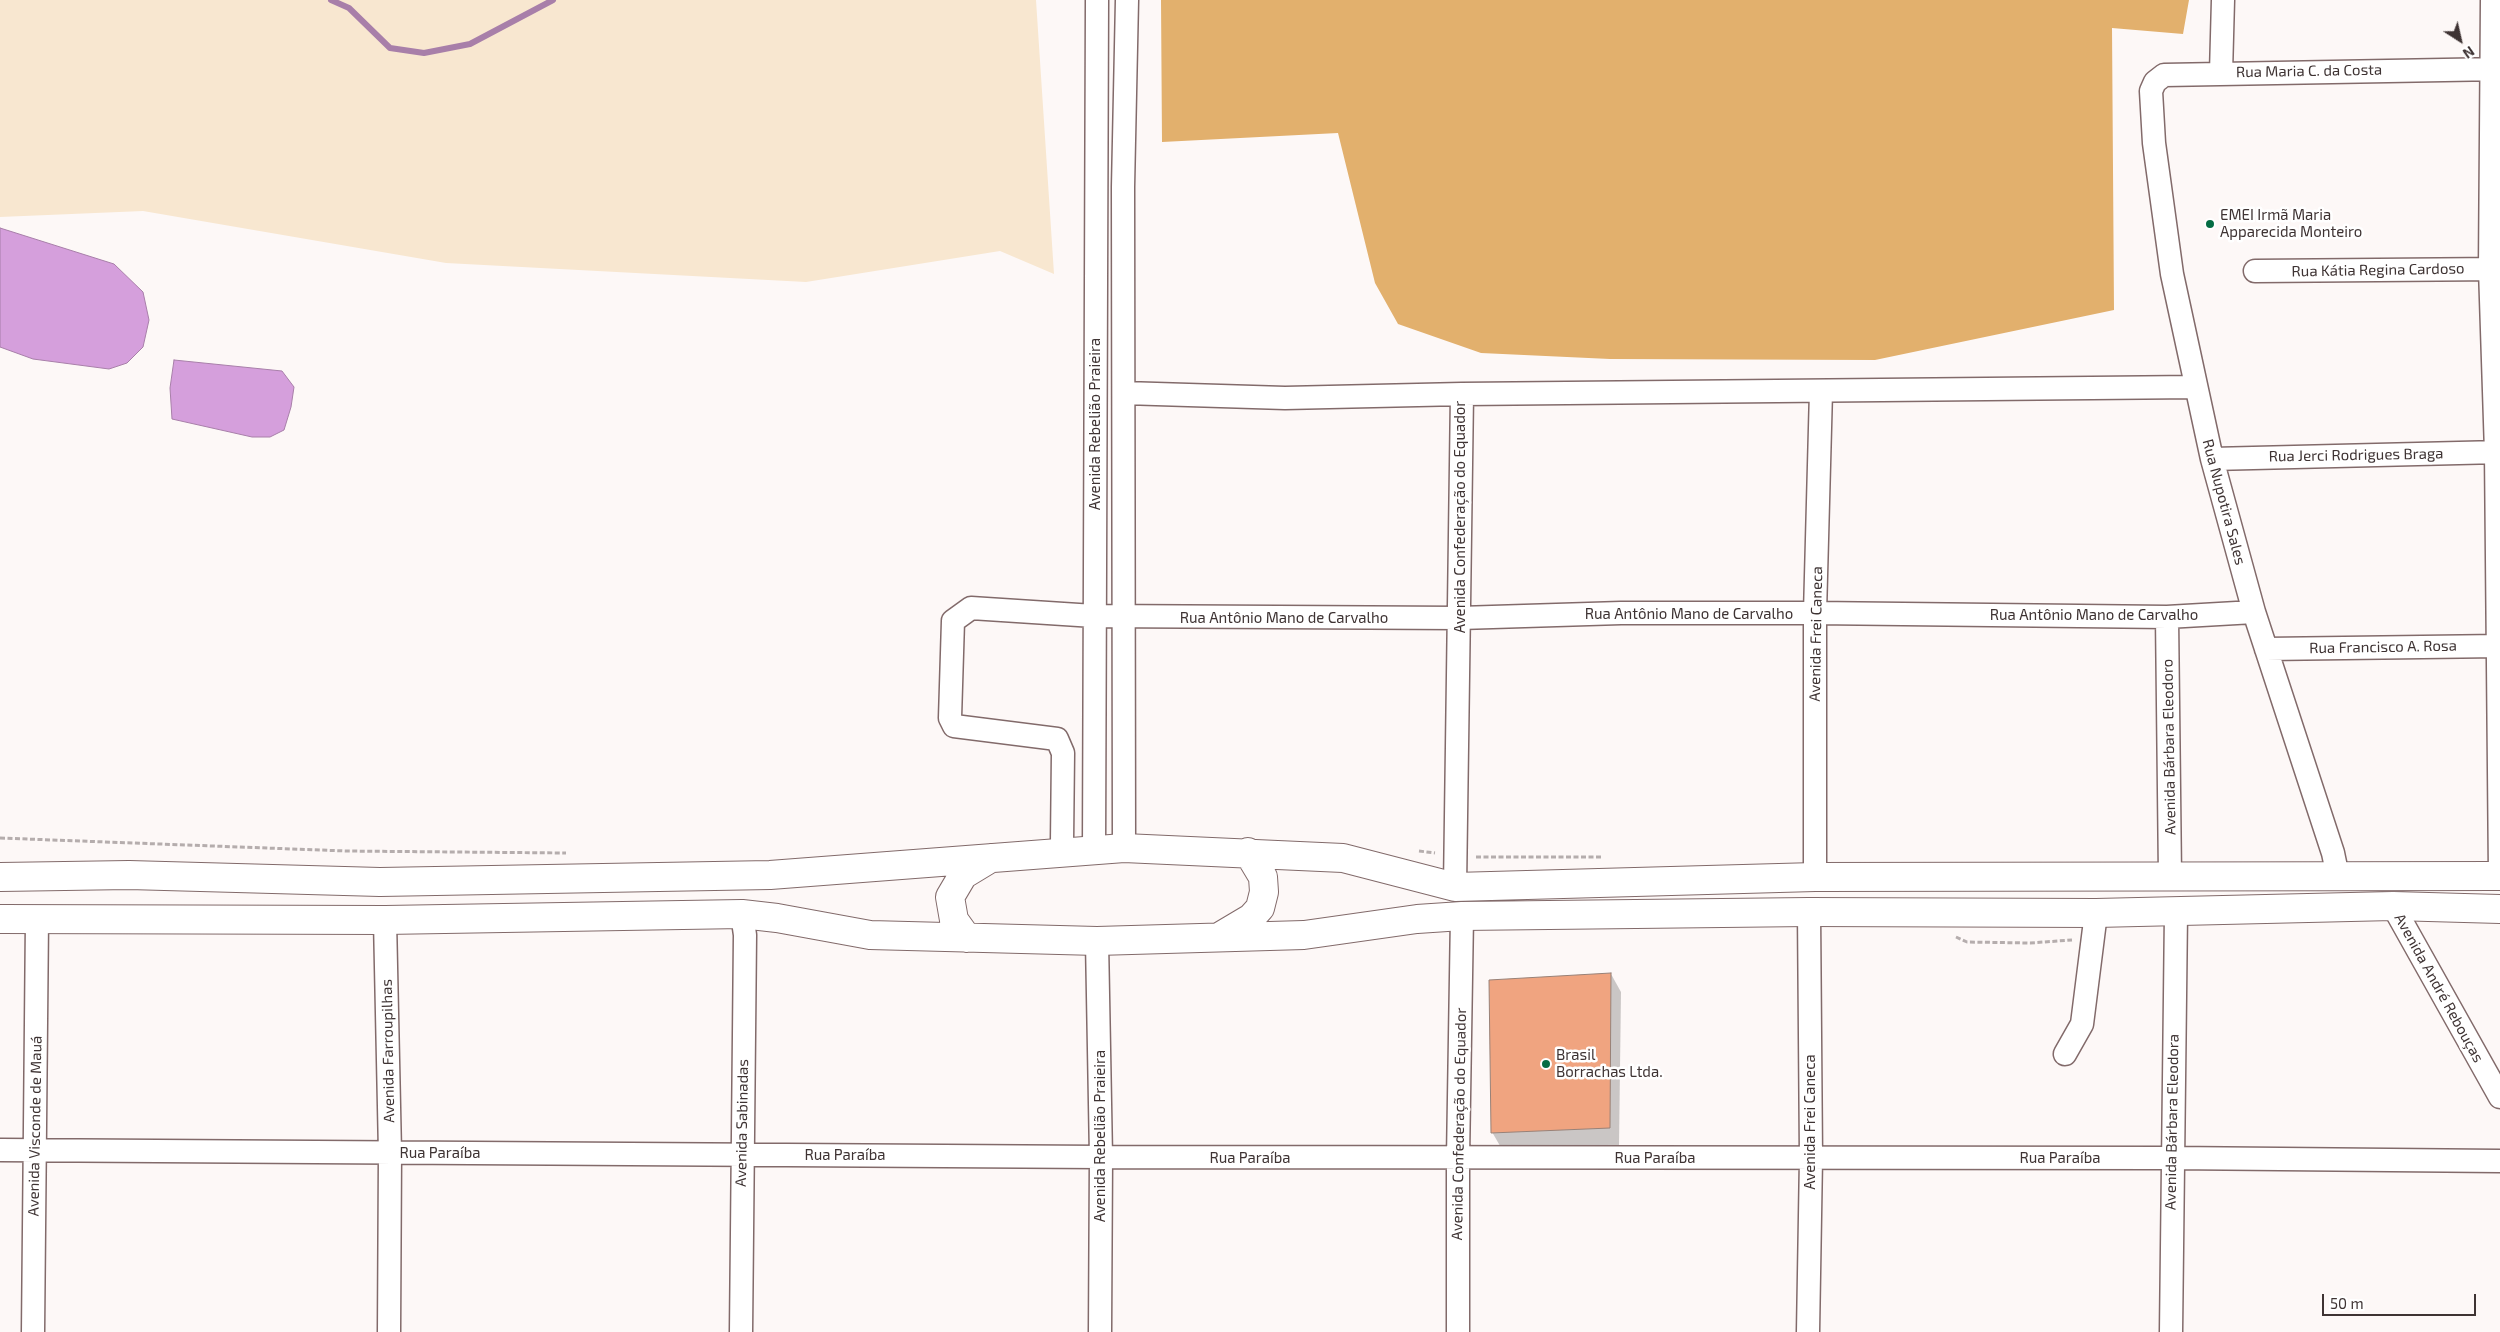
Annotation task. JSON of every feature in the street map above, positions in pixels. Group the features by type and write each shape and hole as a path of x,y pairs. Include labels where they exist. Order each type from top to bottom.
{"main road":[{"path":"0,877 129,875 380,882 770,875 1124,848 1248,852 1343,858 1455,886 1815,877 2338,878 2500,876"},
{"path":"1218,938 1251,918 1260,908 1264,892 1263,877 1248,852"},
{"path":"967,938 954,920 950,897 963,875 992,857"},
{"path":"0,920 385,920 742,914 777,918 870,935 1097,941 1304,935 1417,919 1462,916 1809,912 2096,913 2393,906 2500,909"}],"street":[{"name":"Avenida Rebelião Praieira","path":"1094,849 1097,0"},
{"name":"Avenida Rebelião Praieira","path":"1124,848 1123,187 1127,0"},
{"path":"2221,72 2223,0"},
{"path":"2492,0 2495,69 2500,876"},
{"name":"Rua Maria C. da Costa","path":"2152,116 2151,91 2155,82 2164,74 2495,69"},
{"name":"Rua Nupotira Sales","path":"2152,116 2172,274 2212,459 2254,612 2333,853 2338,878"},
{"name":"Rua Kátia Regina Cardoso","path":"2255,271 2495,269"},
{"path":"1462,394 2196,387"},
{"name":"Avenida Frei Caneca","path":"1815,877 1815,613 1821,391"},
{"name":"Avenida Confederação do Equador","path":"1124,393 1285,398 1462,394 1455,886"},
{"path":"1095,423 1124,422"},
{"name":"Rua Jerci Rodrigues Braga","path":"2212,459 2498,452"},
{"name":"Rua Antônio Mano de Carvalho","path":"1059,852 1062,842 1063,753 1057,739 954,726 950,718 953,621 971,608 1124,617 1460,618 1621,613 2167,617 2254,612"},
{"name":"Avenida Bárbara Eleodoro","path":"2167,617 2170,877"},
{"name":"Rua Francisco A. Rosa","path":"2266,649 2499,646"},
{"name":"Avenida André Rebouças","path":"2393,906 2500,1097"},
{"name":"Avenida Frei Caneca","path":"1808,1332 1811,1158 1809,912"},
{"name":"Avenida Bárbara Eleodora","path":"2171,1332 2171,1158 2176,912"},
{"path":"2065,1054 2082,1024 2096,913"},
{"name":"Avenida Sabinadas","path":"741,1332 741,1154 745,935 742,914"},
{"name":"Avenida Confederação do Equador","path":"1458,1332 1458,1158 1462,916"},
{"name":"Avenida Visconde de Mauá","path":"33,1332 37,919"},
{"name":"Avenida Farroupilhas","path":"385,920 390,1153 389,1332"},
{"name":"Avenida Rebelião Praieira","path":"1097,941 1101,1157 1100,1332"},
{"name":"Rua Paraíba","path":"0,1150 1101,1157 2500,1160"}],"shaded area":[{"path":"0,0 1036,0 1054,274 1000,251 806,282 446,263 143,211 0,217"},
{"path":"1161,0 2189,0 2183,34 2112,28 2114,310 1875,360 1610,359 1481,353 1398,324 1375,283 1338,133 1162,142"},
{"path":"0,228 114,264 143,292 149,320 143,347 127,363 109,369 33,359 0,347"},
{"path":"174,360 282,371 294,387 291,407 284,430 270,437 252,437 172,419 170,388"}],"building":[{"path":"1611,973 1610,1128 1491,1133 1489,980"}],"waterway":[{"path":"331,0 349,8 390,48 424,53 470,44 553,0"}],"place":[{"name":"EMEI Irmã Maria Apparecida Monteiro","path":"2210,224"},
{"name":"Brasil Borrachas Ltda.","path":"1546,1064"}]}
